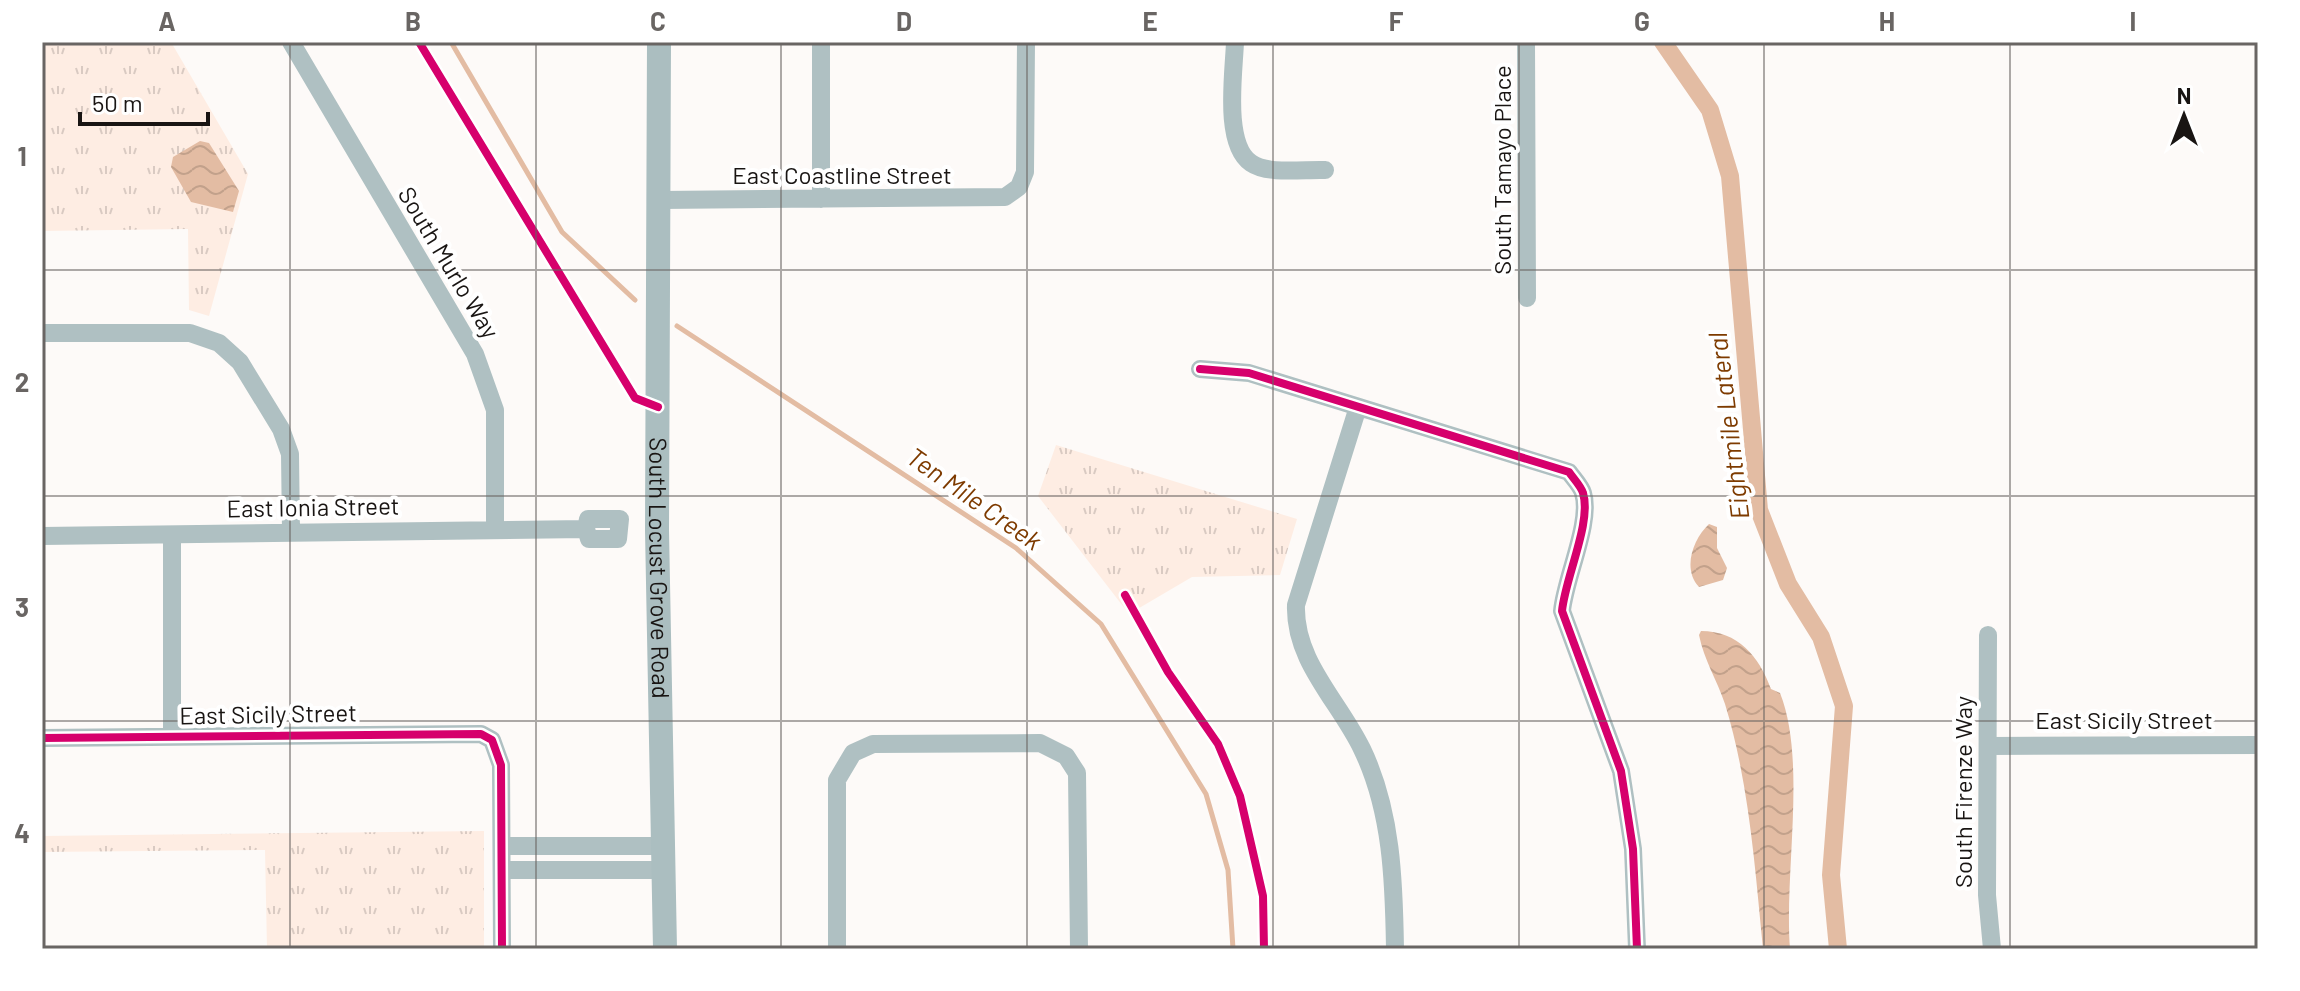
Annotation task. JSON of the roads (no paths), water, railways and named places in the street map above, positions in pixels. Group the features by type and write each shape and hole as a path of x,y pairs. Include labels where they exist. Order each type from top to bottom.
{"main road":[{"name":"South Locust Grove Road","path":"659,42 661,200 657,530 665,949"}],"street":[{"name":"South Murlo Way","path":"291,42 475,354 488,385 495,410 495,529"},
{"path":"821,42 821,199"},
{"name":"East Coastline Street","path":"661,200 991,200 1005,197 1019,187 1026,162 1026,42"},
{"path":"1235,42 1233,130 1243,154 1251,164 1264,168 1325,170"},
{"name":"South Tamayo Place","path":"1526,42 1527,298"},
{"path":"42,333 190,333 219,343 240,362 281,429 290,454 291,531"},
{"path":"1200,369 1249,373 1569,472 1583,492 1584,515 1562,611 1621,771 1633,849 1637,949"},
{"path":"1358,407 1296,605 1295,621 1308,662 1363,751 1375,786 1391,854 1395,949"},
{"name":"East Ionia Street","path":"42,536 586,529 588,519 620,519 622,530 657,530"},
{"path":"172,535 172,737"},
{"name":"South Firenze Way","path":"1988,635 1990,746 1987,895 1992,949"},
{"name":"East Sicily Street","path":"42,738 481,734 492,740 501,765 502,846"},
{"path":"837,949 837,780 844,763 853,753 873,744 1040,743 1066,756 1077,773 1079,949"},
{"name":"East Sicily Street","path":"1990,746 2258,745"},
{"path":"502,949 502,846 663,858"},
{"path":"502,870 663,858"}],"water":[{"path":"200,141 209,143 239,191 233,212 191,202 171,167 173,157"},
{"path":"1709,524 1717,527 1717,548 1727,568 1723,580 1699,587 1690,563 1694,546"},
{"path":"1701,631 1726,635 1753,656 1771,689 1780,693 1788,720 1793,784 1790,949 1763,949 1740,764 1725,704 1701,644"}],"waterway":[{"name":"Ten Mile Creek","path":"451,42 562,232 635,300"},
{"name":"Eightmile Lateral","path":"1663,42 1710,110 1730,176 1759,510 1788,584 1821,637 1844,706 1831,875 1838,949"},
{"name":"Ten Mile Creek","path":"677,326 1016,548 1101,624 1206,794 1228,870 1233,949"}]}
